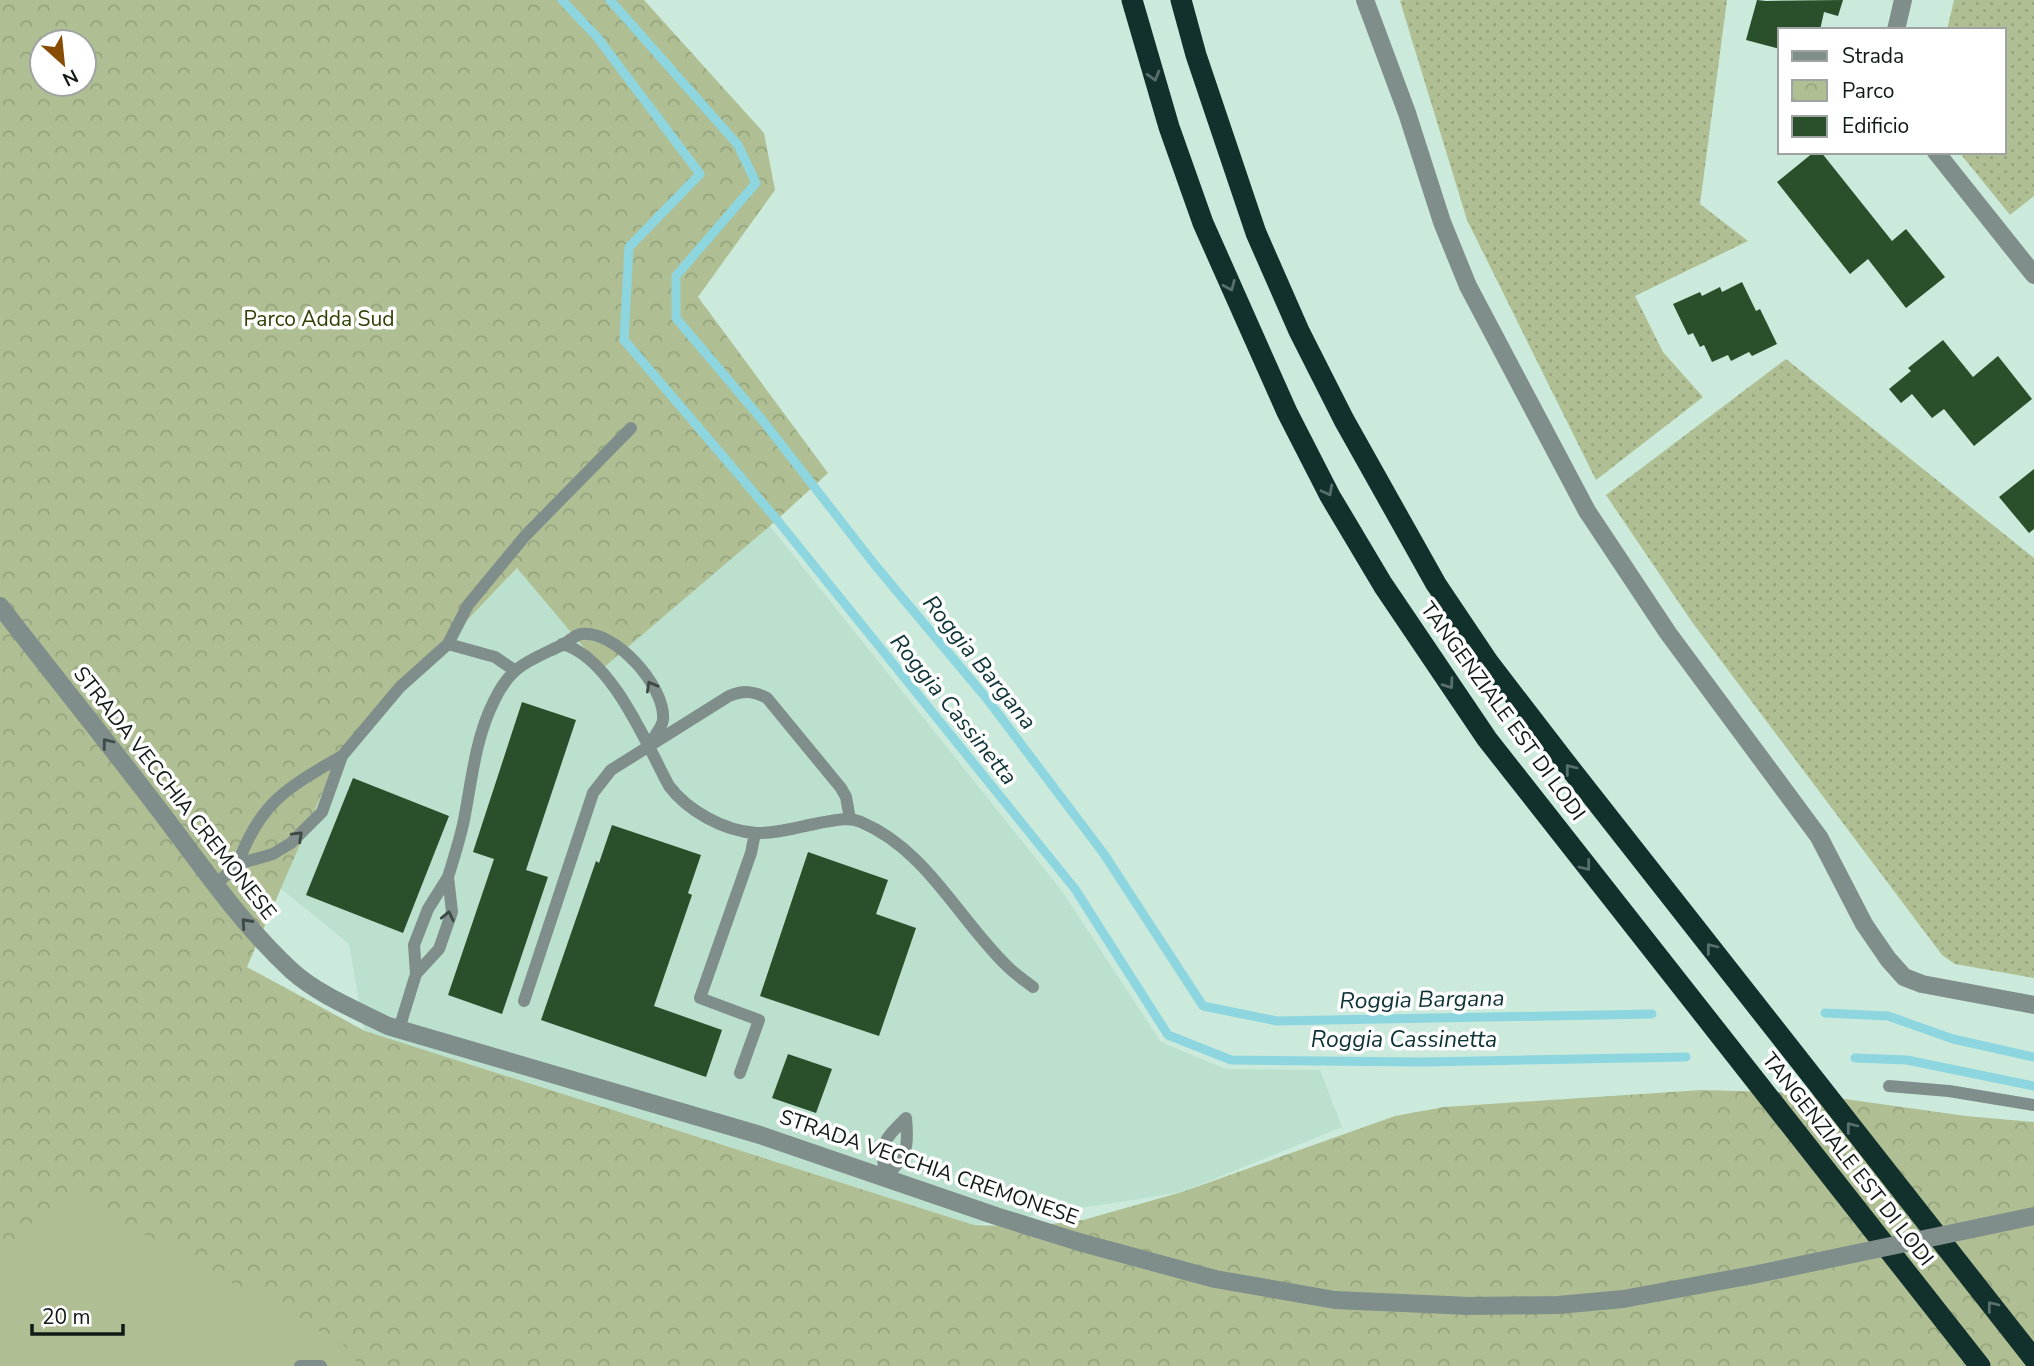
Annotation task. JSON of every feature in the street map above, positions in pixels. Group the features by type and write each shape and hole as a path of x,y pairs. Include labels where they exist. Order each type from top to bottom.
{"highway":[{"name":"TANGENZIALE EST DI LODI","path":"1181,0 1196,55 1256,233 1299,331 1343,421 1436,584 1489,663 1562,758 2034,1359"},
{"name":"TANGENZIALE EST DI LODI","path":"1131,3 1169,127 1203,223 1287,412 1330,496 1383,585 1487,739 1980,1366"}],"street":[{"path":"1365,0 1442,222 1468,286 1587,511 1668,633 1819,837 1864,924 1903,976 1922,984 2034,1005"},
{"path":"1896,28 1903,0"},
{"path":"1938,154 2034,275"},
{"name":"STRADA VECCHIA CREMONESE","path":"0,606 246,923 293,972 337,1001 399,1029 760,1135 1054,1234 1215,1279 1335,1300 1470,1306 1558,1305 1623,1298 1753,1275 2034,1216"}],"lane":[{"path":"238,864 247,836 262,813 299,781 342,756 400,687 447,644 468,605 525,536 631,428"},
{"path":"399,1029 416,974 414,945 428,909 448,877 464,821 474,754 494,700 514,670 580,634 611,641 632,657 662,708 663,722 648,747"},
{"path":"447,644 495,657 514,670"},
{"path":"562,644 576,648 593,660 612,682 676,795 695,810 722,824 755,833 850,819 879,830 907,851 940,884 1007,967 1033,987"},
{"path":"524,1001 593,793 611,770 729,696 741,691 756,692 767,698 841,788 846,797 850,819"},
{"path":"215,885 238,864 273,854 291,843 322,812 342,756"},
{"path":"740,1073 759,1020 700,998 751,853 755,833"},
{"path":"416,974 439,949 452,912 448,877"},
{"path":"1889,1086 1949,1091 2034,1105"},
{"path":"300,1366 321,1366"}],"shaded area":[{"path":"620,353 770,526 1062,891 1161,1042 1226,1069 1320,1070 1342,1127 1182,1192 974,1225 364,1031 349,944 207,829"}],"green space":[{"name":"Parco Adda Sud","path":"0,0 644,0 764,133 775,190 698,297 828,473 602,669 517,568 339,754 247,967 365,1031 974,1225 1029,1227 1083,1220 1182,1192 1395,1116 1444,1107 1702,1090 1802,1093 1966,1116 2034,1122 2034,1366 0,1366"},
{"path":"1727,0 1700,204 1748,241 1635,296 1663,352 1703,397 1596,480 1467,220 1400,1"},
{"path":"1954,0 2034,0 2034,196 2010,215 1961,154 2006,154 2006,28 1947,28"},
{"path":"1786,359 2034,558 2034,978 1955,964 1942,955 1692,622 1606,495"},
{"path":"69,1193 343,1344 360,1366 0,1366 0,1253"}],"building":[{"path":"1757,0 1843,0 1838,16 1824,12 1820,28 1778,28 1778,48 1746,40"},
{"path":"1812,154 1823,154 1892,241 1906,229 1945,277 1906,308 1868,259 1850,274 1777,182"},
{"path":"1742,282 1756,311 1760,309 1777,344 1752,356 1749,352 1731,361 1728,355 1712,362 1704,345 1700,347 1693,333 1688,335 1673,304 1700,292 1702,296 1720,287 1722,292"},
{"path":"1943,340 1973,377 1998,356 2032,399 1974,446 1944,409 1932,418 1912,394 1901,403 1889,389 1911,371 1908,368"},
{"path":"2034,469 2034,529 2029,533 1999,497"},
{"path":"522,702 576,720 526,870 548,877 502,1014 448,995 494,859 473,852"},
{"path":"353,778 449,816 403,933 306,895"},
{"path":"612,825 701,855 688,893 692,895 654,1006 722,1030 706,1077 541,1020 596,861 599,863"},
{"path":"808,852 888,880 876,914 916,928 879,1036 760,996"},
{"path":"788,1054 832,1069 816,1113 772,1098"}],"waterway":[{"name":"Roggia Cassinetta","path":"562,0 597,37 700,174 629,247 624,340 778,521 1075,889 1168,1035 1231,1060 1424,1062 1686,1057"},
{"name":"Roggia Bargana","path":"610,0 738,145 756,183 676,276 676,318 763,421 875,565 987,699 1104,854 1203,1006 1277,1021 1652,1014"},
{"name":"Roggia Bargana","path":"1825,1013 1888,1016 1953,1039 2034,1057"},
{"name":"Roggia Cassinetta","path":"1855,1058 1907,1060 2034,1086"}]}
